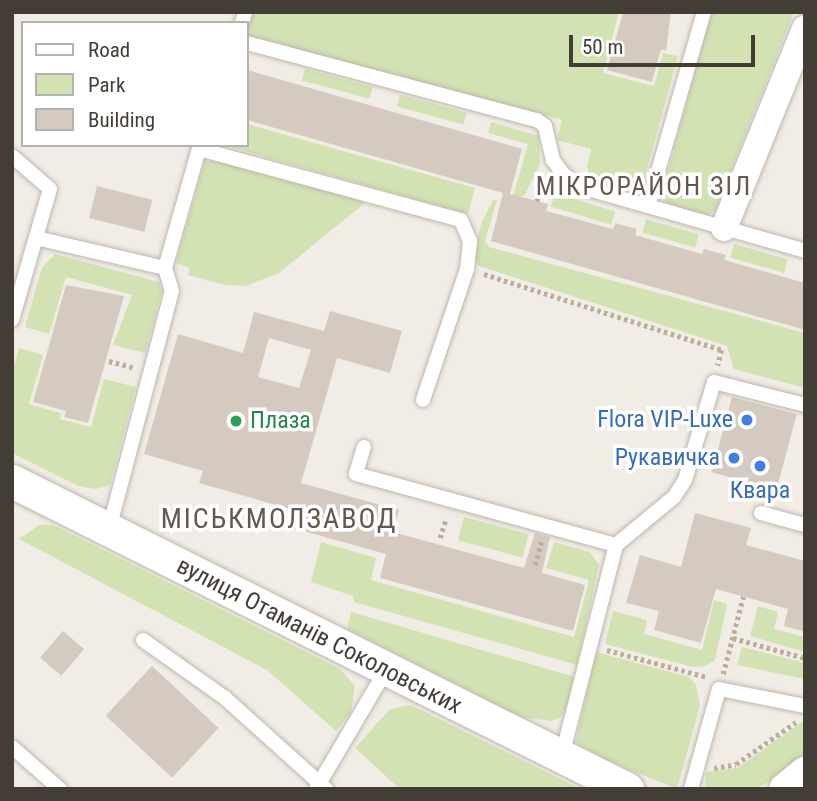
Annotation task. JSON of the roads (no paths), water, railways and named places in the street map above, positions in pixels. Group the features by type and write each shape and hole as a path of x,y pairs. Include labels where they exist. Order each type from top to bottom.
{"street":[{"path":"724,228 805,29"},
{"name":"вулиця Отаманів Соколовських","path":"15,489 109,529 627,789"}],"lane":[{"path":"648,206 704,12"},
{"path":"248,43 537,120 545,126 554,160 567,179 648,206 805,251"},
{"path":"109,529 172,291 164,268 199,147 461,220 470,241 467,269 423,400"},
{"path":"12,156 50,189 36,238 17,287 12,320"},
{"path":"36,238 164,268"},
{"path":"562,758 616,545 674,497 685,480 714,382 805,405"},
{"path":"365,447 356,474 616,545"},
{"path":"761,513 805,525"},
{"path":"143,640 225,698 320,787 386,670"},
{"path":"691,789 719,689 805,706"},
{"path":"12,747 60,789"}],"place":[{"name":"Flora VIP-Luxe","path":"747,420"},
{"name":"Плаза","path":"236,421"},
{"name":"Рукавичка","path":"734,458"},
{"name":"Квара","path":"760,466"}],"district":[{"name":"МІКРОРАЙОН ЗІЛ","path":"644,187"},
{"name":"МІСЬКМОЛЗАВОД","path":"279,519"}]}
